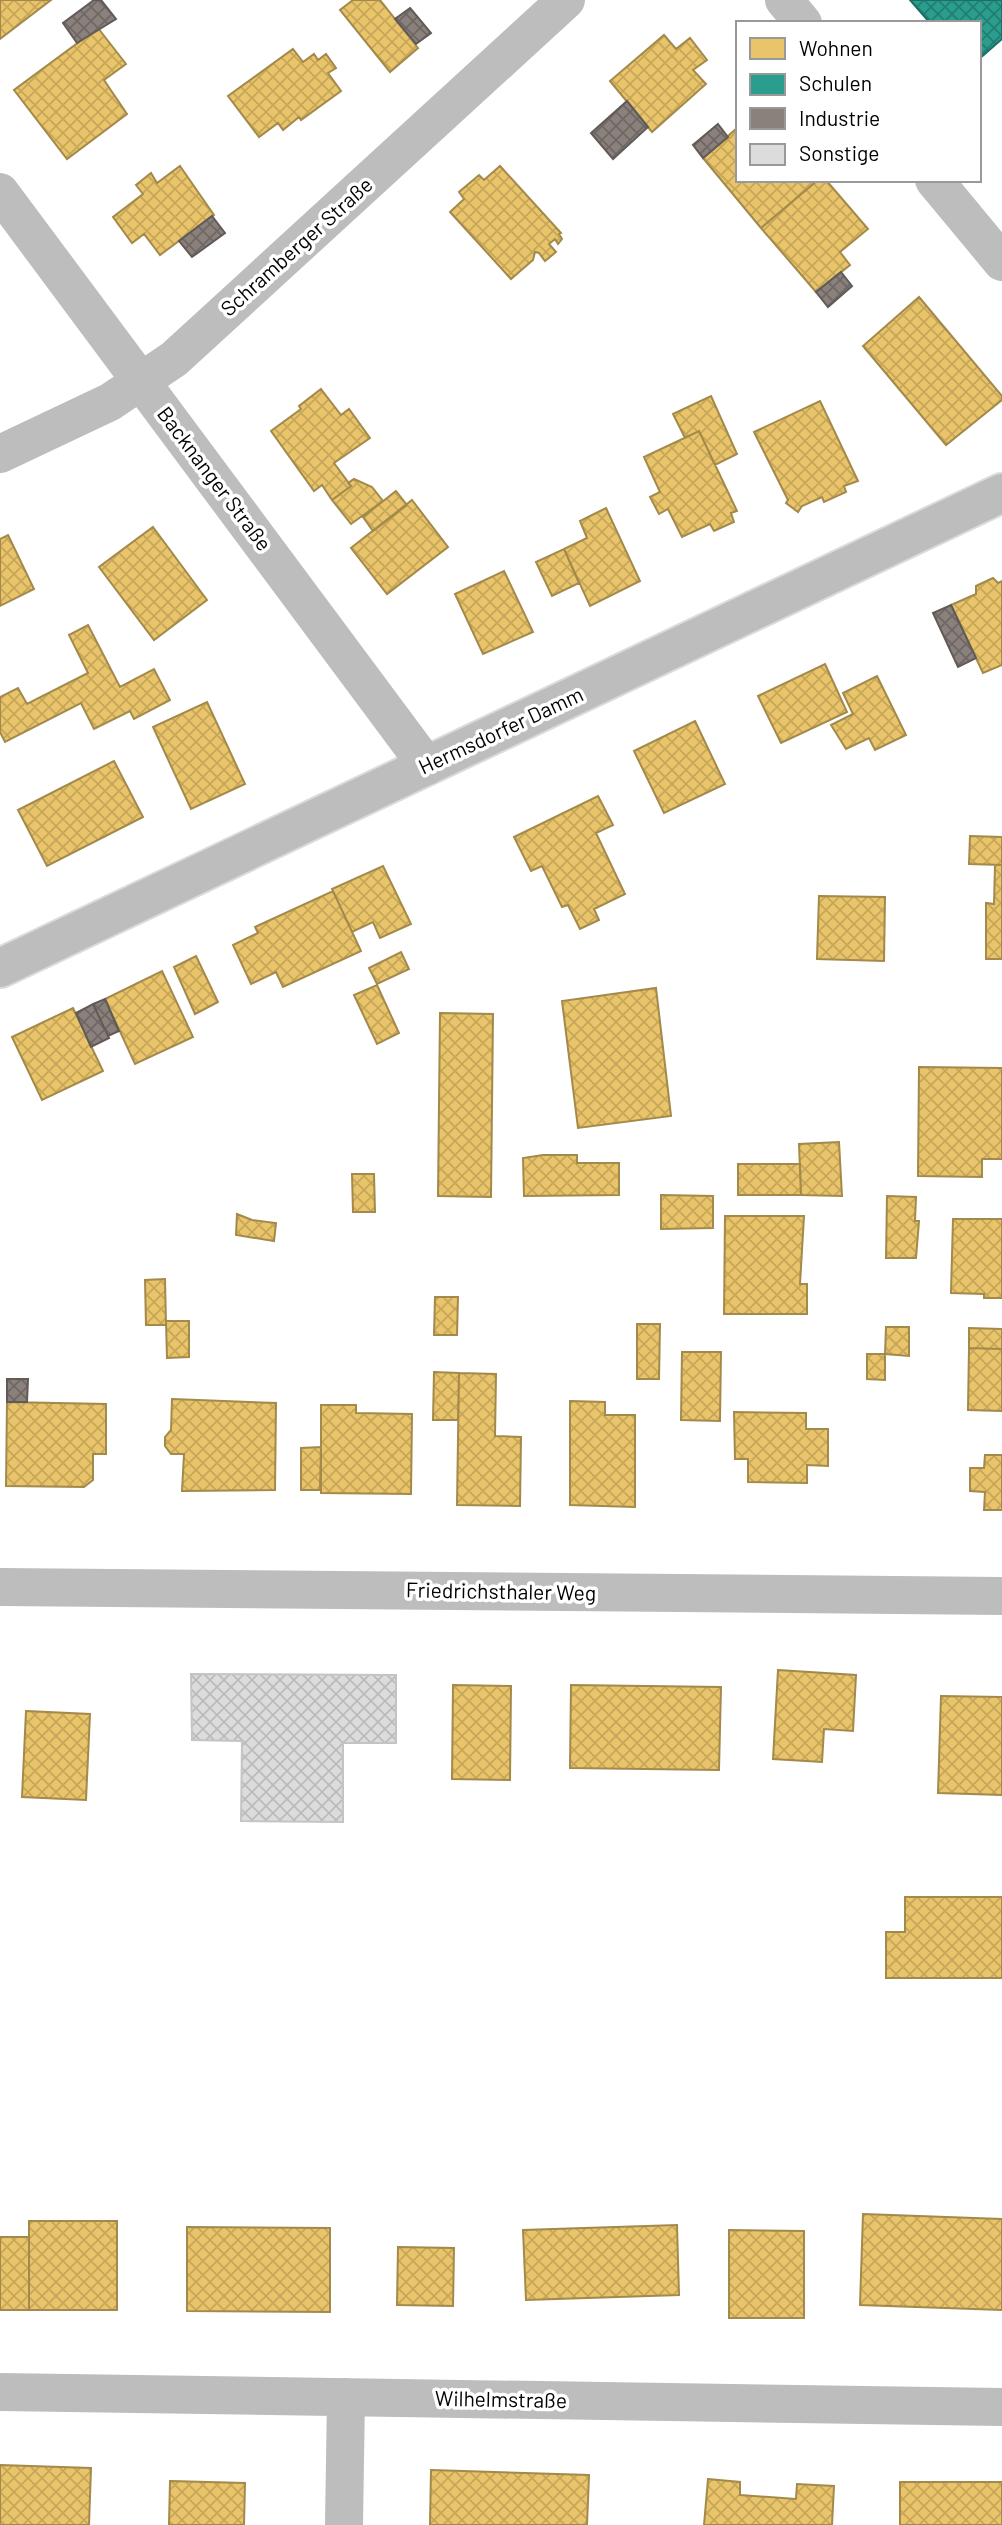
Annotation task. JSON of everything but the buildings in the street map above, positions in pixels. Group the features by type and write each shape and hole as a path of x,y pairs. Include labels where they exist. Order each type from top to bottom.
{"street":[{"name":"Schramberger Straße","path":"0,454 110,402 174,359 566,0"},
{"path":"784,0 801,21"},
{"path":"936,182 1002,262"},
{"name":"Backnanger Straße","path":"0,192 427,766"},
{"name":"Hermsdorfer Damm","path":"0,968 1002,494"},
{"name":"Friedrichsthaler Weg","path":"0,1587 1002,1596"},
{"name":"Wilhelmstraße","path":"0,2392 1002,2407"},
{"path":"344,2525 346,2397"}]}
